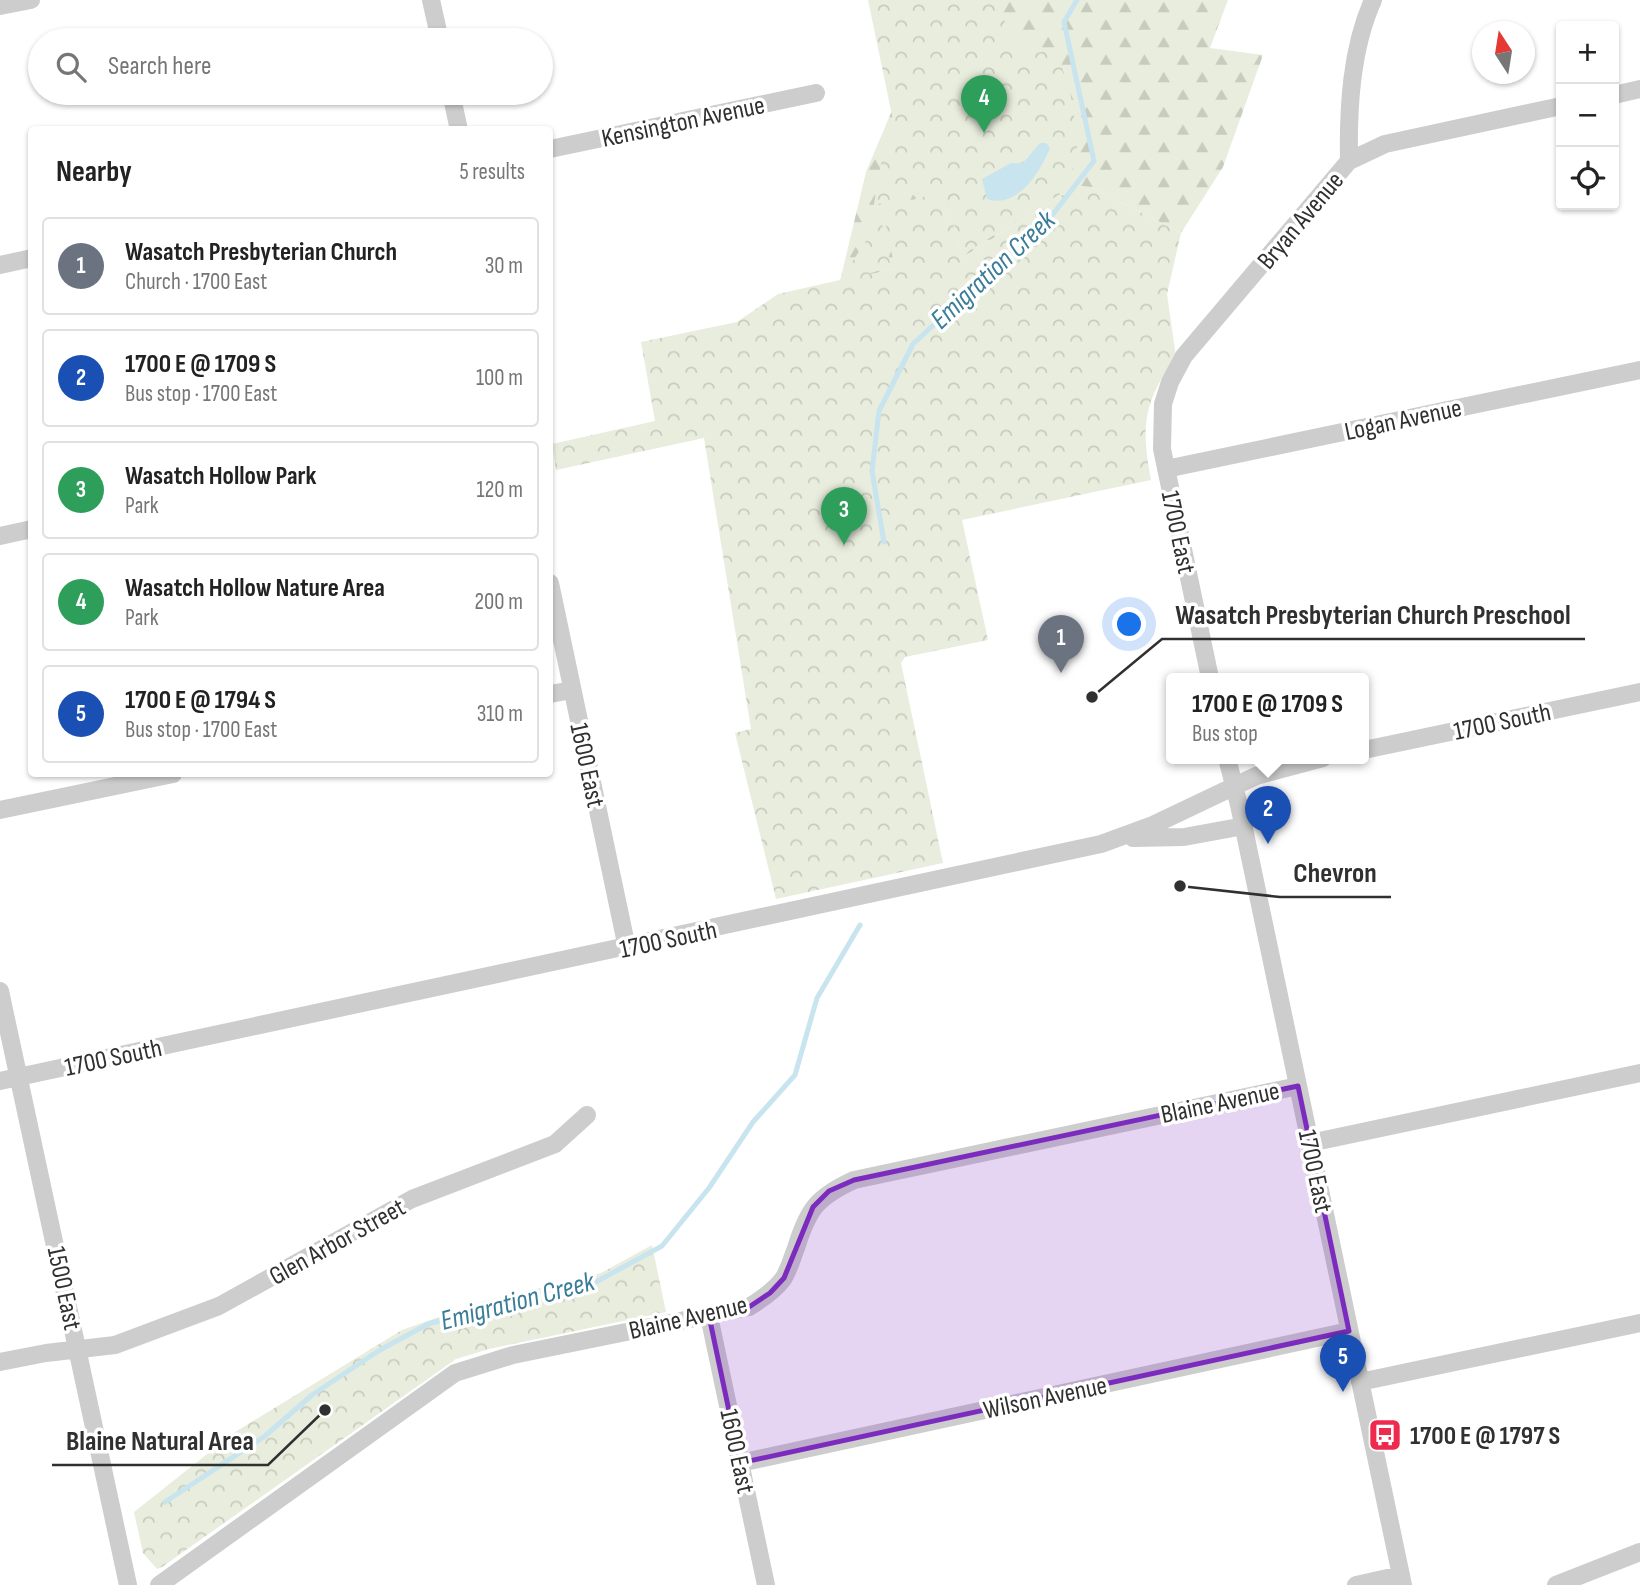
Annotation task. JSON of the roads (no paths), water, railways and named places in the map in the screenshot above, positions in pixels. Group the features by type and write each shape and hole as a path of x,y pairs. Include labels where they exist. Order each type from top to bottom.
{"street":[{"path":"0,6 31,0"},
{"path":"431,0 437,28"},
{"path":"1349,161 1348,129 1358,43 1373,0"},
{"path":"1619,94 1640,89"},
{"name":"Kensington Avenue","path":"553,148 816,93"},
{"path":"453,105 457,126"},
{"name":"Bryan Avenue","path":"1166,469 1161,428 1163,404 1170,382 1184,356 1349,161 1385,144 1556,107"},
{"path":"0,265 28,259"},
{"name":"Logan Avenue","path":"1166,469 1640,370"},
{"name":"1700 East","path":"1166,469 1209,673"},
{"path":"0,536 28,530"},
{"name":"1600 East","path":"553,598 627,948"},
{"path":"553,693 572,690"},
{"name":"1700 South","path":"1369,749 1640,692"},
{"name":"1700 East","path":"1229,764 1244,826 1402,1580"},
{"name":"1700 South","path":"0,1081 627,948 1122,839 1234,785 1296,764"},
{"path":"0,810 159,777"},
{"path":"1122,839 1184,837 1244,826"},
{"name":"1500 East","path":"0,991 128,1585"},
{"path":"1310,1143 1640,1073"},
{"name":"Blaine Avenue","path":"159,1585 455,1373 513,1355 749,1307 770,1293 784,1278 813,1207 829,1191 854,1180 1297,1086"},
{"name":"Glen Arbor Street","path":"78,1350 115,1345 219,1306 412,1199 555,1144 587,1115"},
{"name":"1600 East","path":"709,1316 766,1585"},
{"path":"1360,1382 1640,1323"},
{"name":"Wilson Avenue","path":"740,1463 1349,1331"},
{"path":"0,1362 78,1350"},
{"path":"1556,1585 1640,1552"},
{"path":"1356,1585 1402,1580"}],"water":[{"path":"1040,143 1046,143 1050,148 1040,168 1026,186 1009,199 987,199 982,179 1011,163 1023,163"}],"waterway":[{"name":"Emigration Creek","path":"884,542 872,471 879,411 913,344 1053,214 1094,161 1064,22 1077,0"},
{"name":"Emigration Creek","path":"165,1502 265,1436 312,1395 380,1350 428,1324 514,1300 594,1283 662,1246 709,1188 753,1122 795,1075 817,998 860,925"}],"place":[{"name":"Wasatch Hollow Nature Area","path":"984,133"},
{"name":"Wasatch Hollow Park","path":"844,545"},
{"name":"Wasatch Presbyterian Church","path":"1061,673"},
{"name":"Wasatch Presbyterian Church Preschool","path":"1092,697"},
{"name":"1700 E @ 1709 S","path":"1268,844"},
{"name":"Chevron","path":"1180,886"},
{"name":"1700 E @ 1794 S","path":"1343,1392"},
{"name":"Blaine Natural Area","path":"325,1410"},
{"name":"1700 E @ 1797 S","path":"1385,1435"}]}
